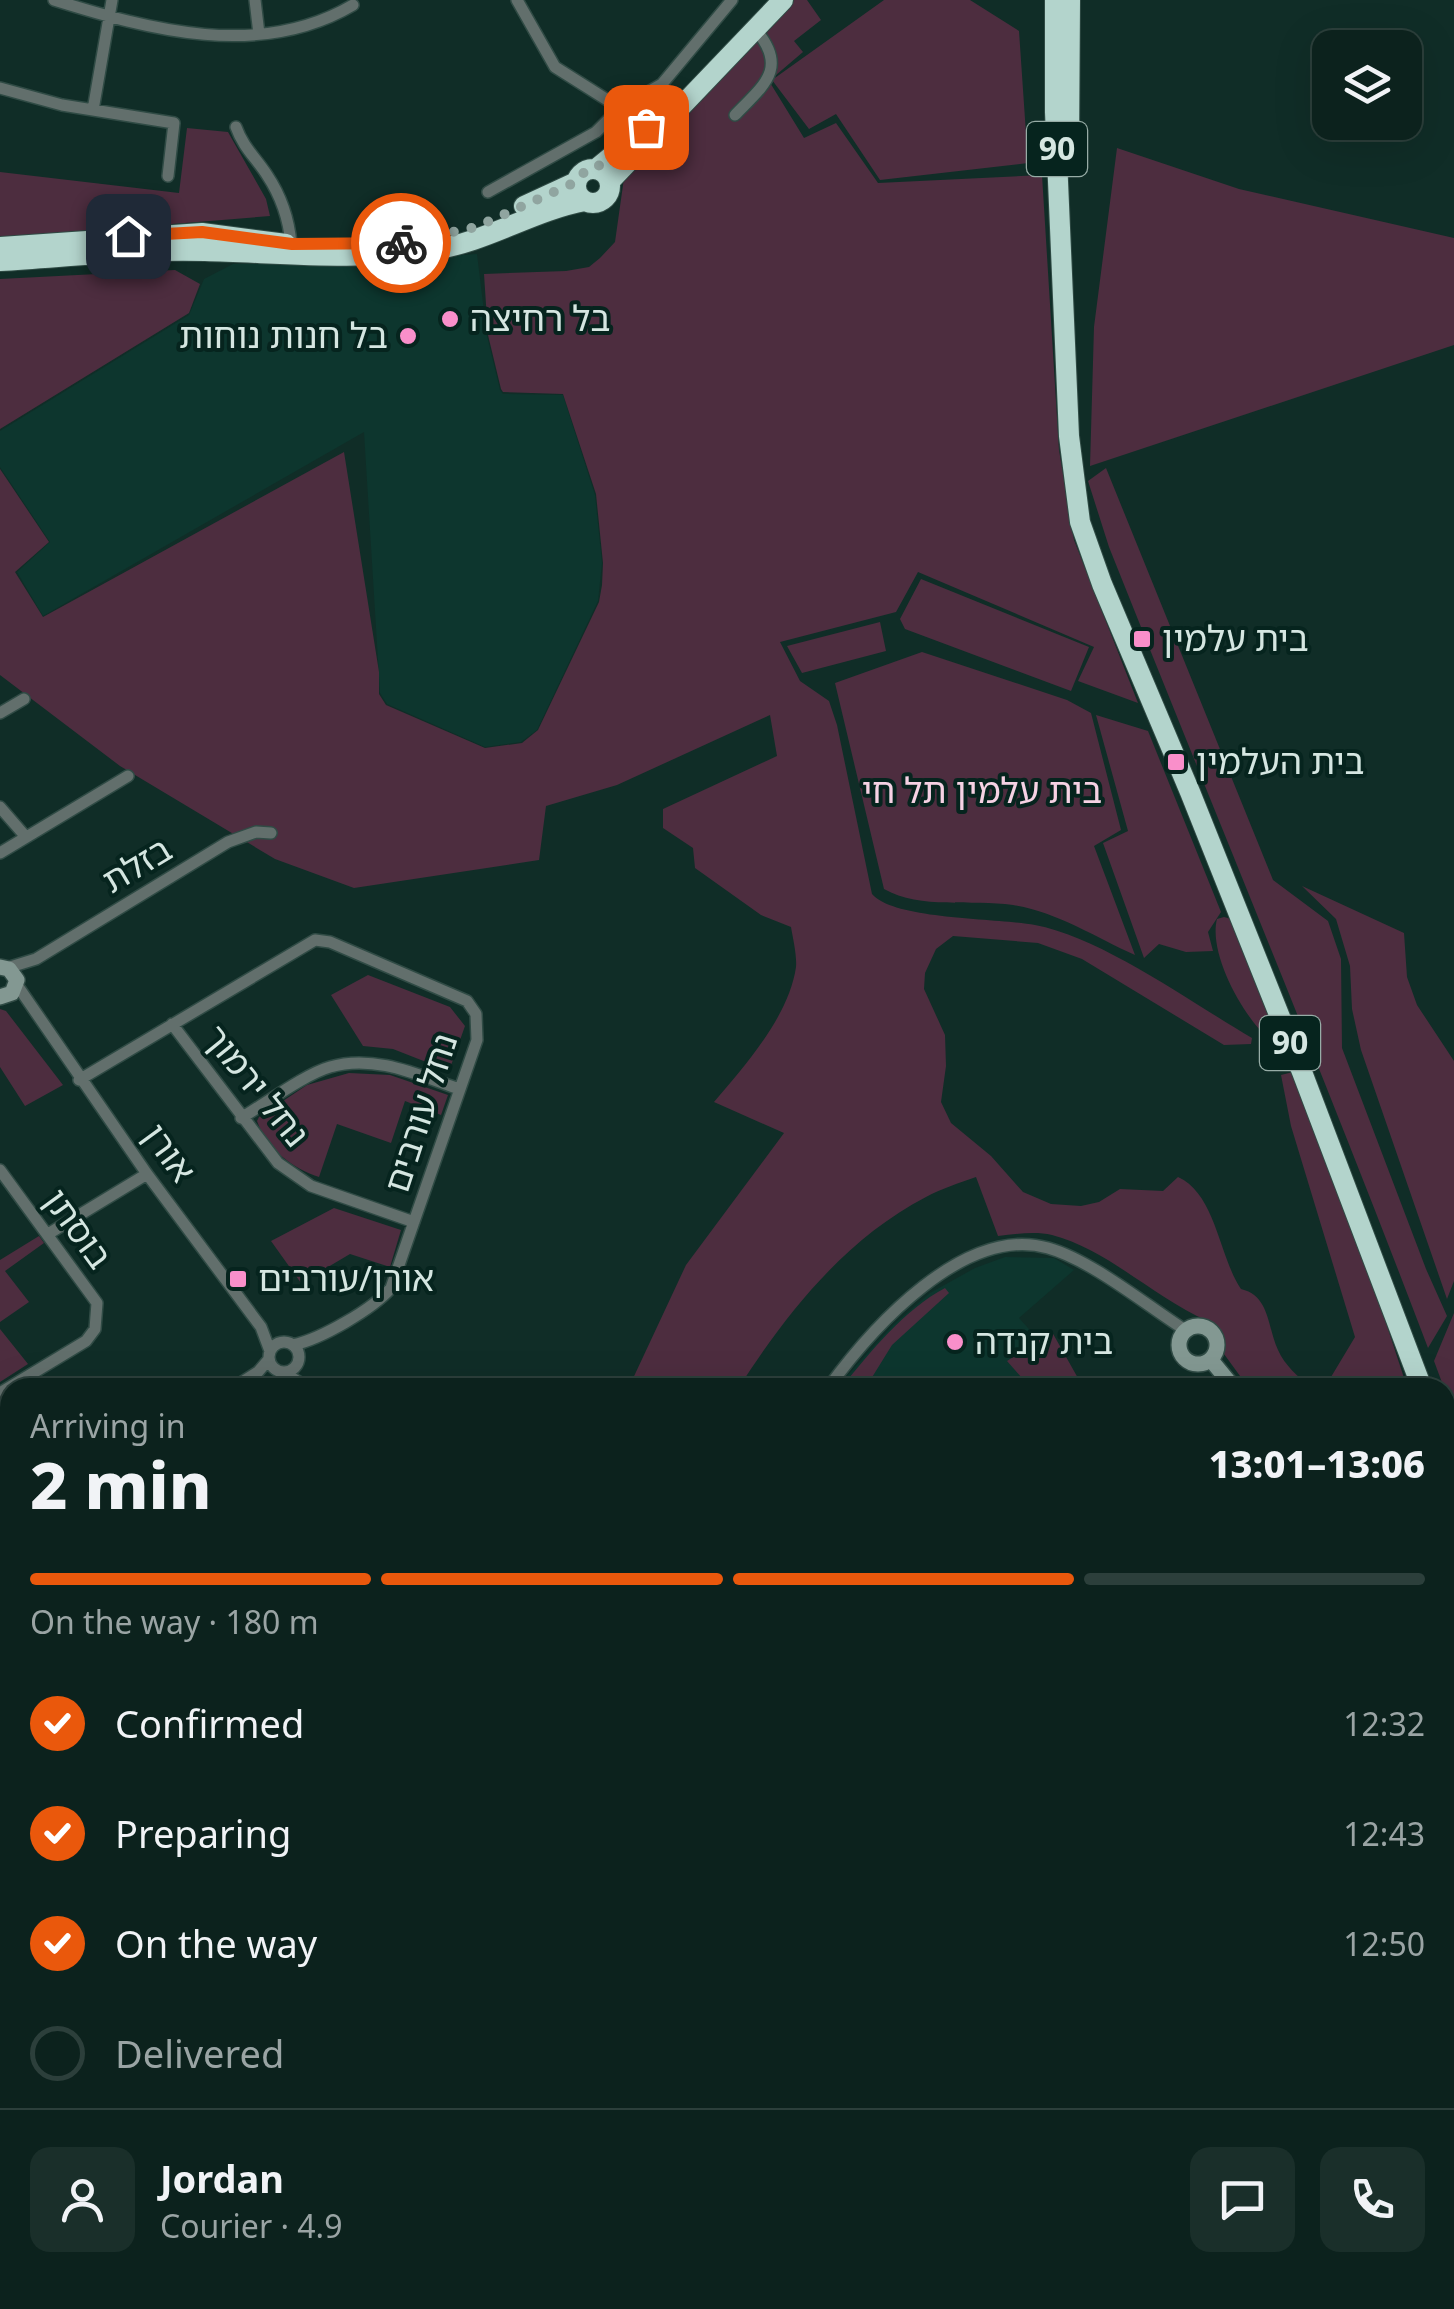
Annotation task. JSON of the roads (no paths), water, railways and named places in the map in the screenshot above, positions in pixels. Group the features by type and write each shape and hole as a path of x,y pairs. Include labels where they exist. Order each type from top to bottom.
{"highway":[{"path":"603,175 768,0"},
{"path":"603,175 782,0"},
{"name":"90","path":"1055,0 1069,436 1076,501 1086,543 1302,1072 1418,1378"},
{"name":"90","path":"1064,298 1070,0"},
{"path":"0,261 139,251 302,257 410,253 485,237 581,191 586,170 603,175"},
{"path":"581,191 596,203 606,197 603,175"},
{"path":"0,247 202,232 292,244 399,243 452,234 581,191"}],"street":[{"path":"54,0 195,34 260,34 316,23 353,5"},
{"path":"93,110 112,0"},
{"path":"255,0 260,34"},
{"path":"517,0 555,68 620,108"},
{"path":"488,192 596,132 620,108 662,84 732,0"},
{"path":"735,115 767,82 772,69 769,46 755,29"},
{"path":"0,88 93,110 174,123 168,176"},
{"path":"236,127 276,190 292,244"},
{"path":"0,713 24,699"},
{"path":"0,853 128,776"},
{"path":"0,808 26,837"},
{"name":"בזלת","path":"7,972 36,959 228,842 256,832 270,832"},
{"name":"נחל עורבים","path":"79,1080 304,944 324,940 467,1001 476,1014 478,1026 391,1288 376,1302 315,1338 289,1343"},
{"path":"0,997 12,993 7,972"},
{"name":"אורן","path":"7,972 79,1080 256,1321 269,1355"},
{"name":"אורן","path":"0,997 20,1005 36,1018"},
{"name":"נחל ירמוך","path":"172,1024 267,1152 295,1176 311,1186 414,1222"},
{"path":"241,1118 322,1070 354,1063 404,1070 460,1089"},
{"name":"בוסתן","path":"0,1170 97,1304 96,1329 86,1341 25,1378"},
{"path":"48,1234 147,1174"},
{"path":"836,1378 887,1314 983,1251 1002,1247 1044,1246 1070,1256 1185,1330"},
{"name":"אורן","path":"256,1321 289,1343"},
{"path":"1200,1325 1211,1330 1218,1344 1211,1360 1195,1364 1184,1359 1178,1342 1185,1330 1200,1325"},
{"name":"נחל עורבים","path":"299,1359 315,1338"},
{"path":"249,1378 274,1345 289,1343 305,1378"},
{"path":"269,1355 280,1372 290,1378"},
{"path":"252,1376 295,1368 299,1359"},
{"path":"1211,1360 1226,1378"}],"place":[{"name":"בל רחיצה","path":"450,319"},
{"name":"בל חנות נוחות","path":"408,336"},
{"name":"בית עלמין","path":"1142,639"},
{"name":"בית העלמין","path":"1176,762"},
{"name":"אורן/עורבים","path":"238,1279"},
{"name":"בית קנדה","path":"955,1342"}],"park label":[{"name":"בית עלמין תל חי","path":"982,791"}]}
